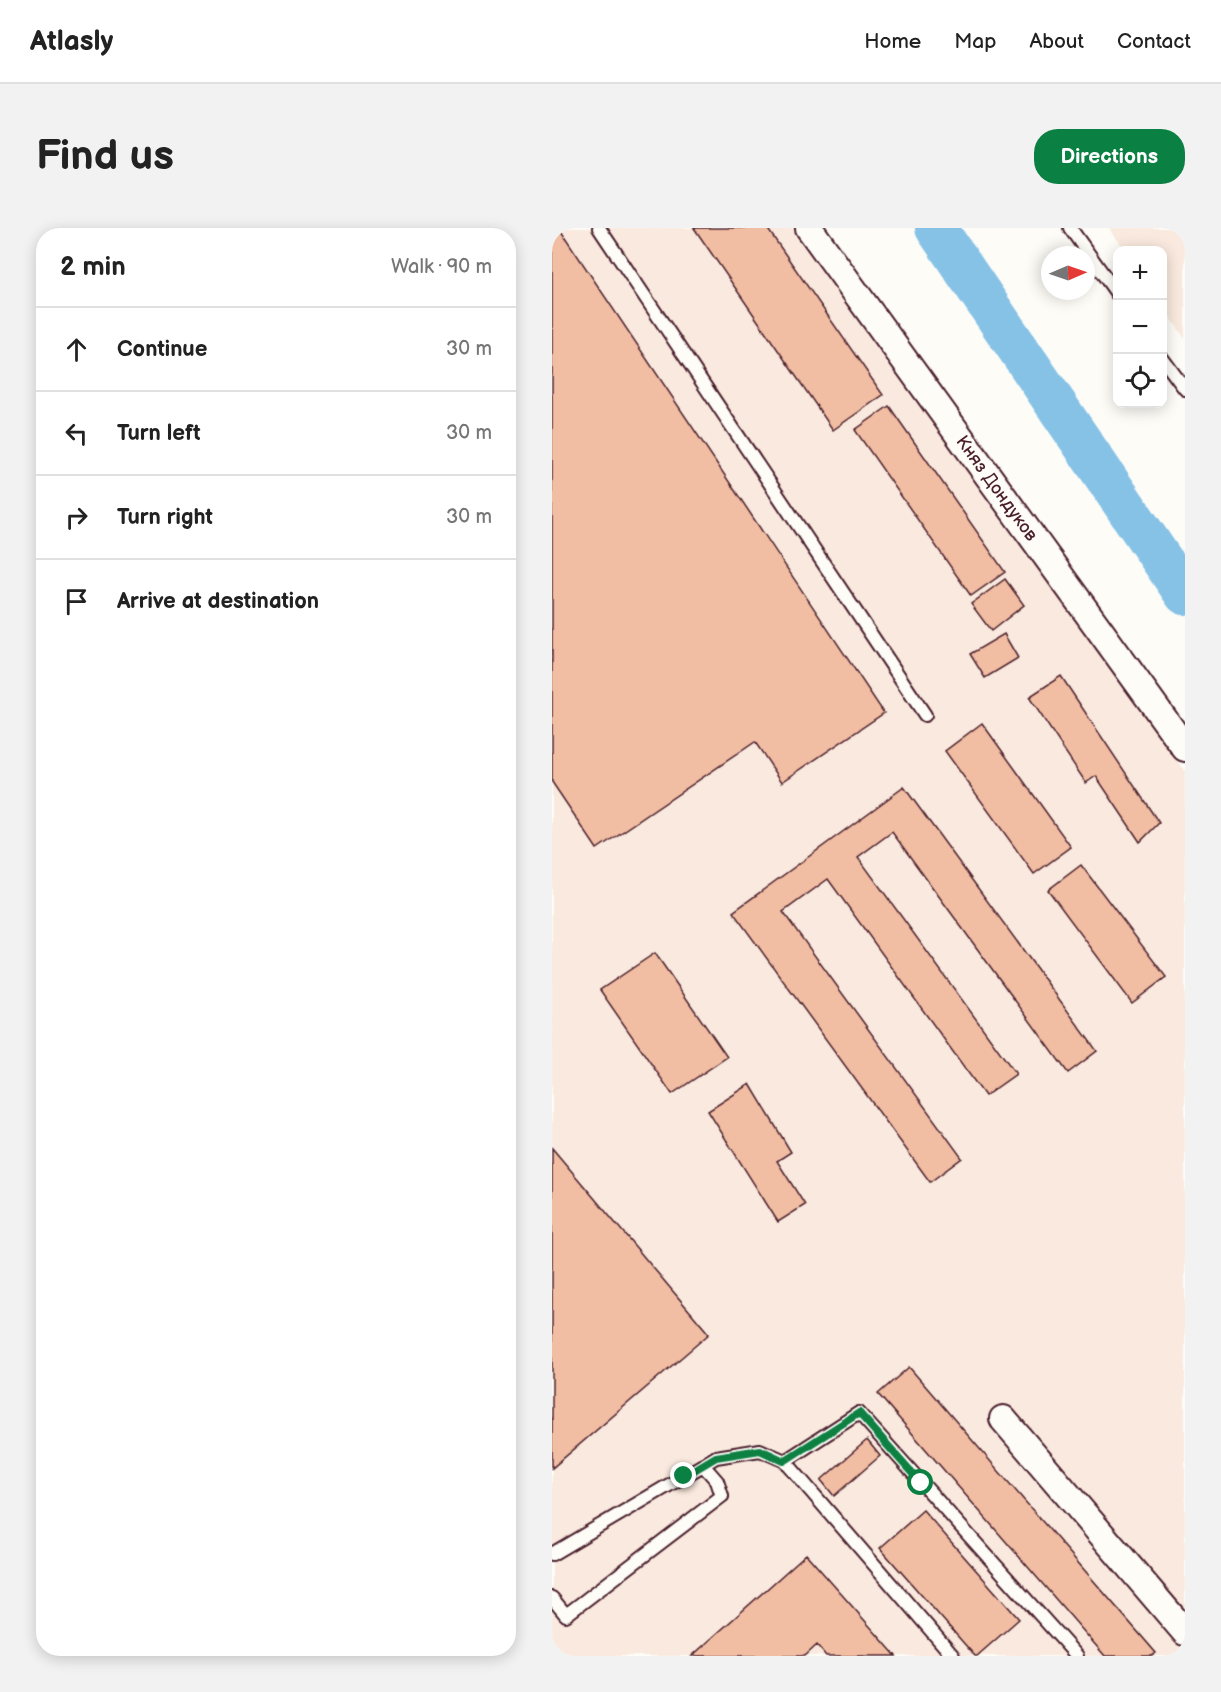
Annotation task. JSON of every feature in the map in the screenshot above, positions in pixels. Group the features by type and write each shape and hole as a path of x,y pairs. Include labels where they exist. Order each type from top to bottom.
{"street":[{"name":"Княз Дондуков","path":"809,228 1185,748"},
{"path":"1003,1419 1185,1632"}],"lane":[{"path":"599,228 925,715"},
{"path":"1070,228 1113,288"},
{"path":"1167,365 1185,389"},
{"path":"784,1461 859,1413 1077,1656"},
{"path":"552,1554 716,1457 760,1450 784,1461 953,1656"},
{"path":"552,1598 566,1615 722,1496 717,1481 703,1465"}],"shaded area":[{"path":"552,228 801,228 1185,771 1185,1656 552,1656"},
{"path":"1109,228 1185,228 1185,339 1167,312 1167,246 1122,246"}],"building":[{"path":"552,228 559,228 884,713 782,782 755,742 597,849 552,782"},
{"path":"694,228 767,228 883,395 833,430"},
{"path":"889,406 1005,572 971,596 855,430"},
{"path":"1005,579 1024,605 991,631 971,604"},
{"path":"1004,634 1018,658 985,678 970,654"},
{"path":"1061,676 1159,823 1140,842 1096,776 1086,783 1029,697"},
{"path":"982,723 1071,847 1034,874 945,751"},
{"path":"904,787 1097,1051 1068,1073 892,832 858,857 1016,1074 985,1096 828,879 783,912 962,1158 930,1182 733,912"},
{"path":"1081,865 1166,977 1132,1003 1048,890"},
{"path":"655,953 727,1057 672,1094 600,990"},
{"path":"750,1084 791,1152 777,1161 805,1205 778,1222 708,1111"},
{"path":"552,1148 709,1334 552,1468"},
{"path":"909,1367 1156,1653 1152,1656 1105,1656 878,1394"},
{"path":"867,1440 880,1456 834,1496 821,1480"},
{"path":"923,1510 1019,1619 977,1656 880,1548"},
{"path":"806,1554 896,1656 826,1656 817,1645 805,1656 692,1656"}],"waterway":[{"path":"936,228 1185,594"}],"route":[{"path":"684,1476 716,1457 760,1450 784,1461 859,1413 921,1483"}]}
